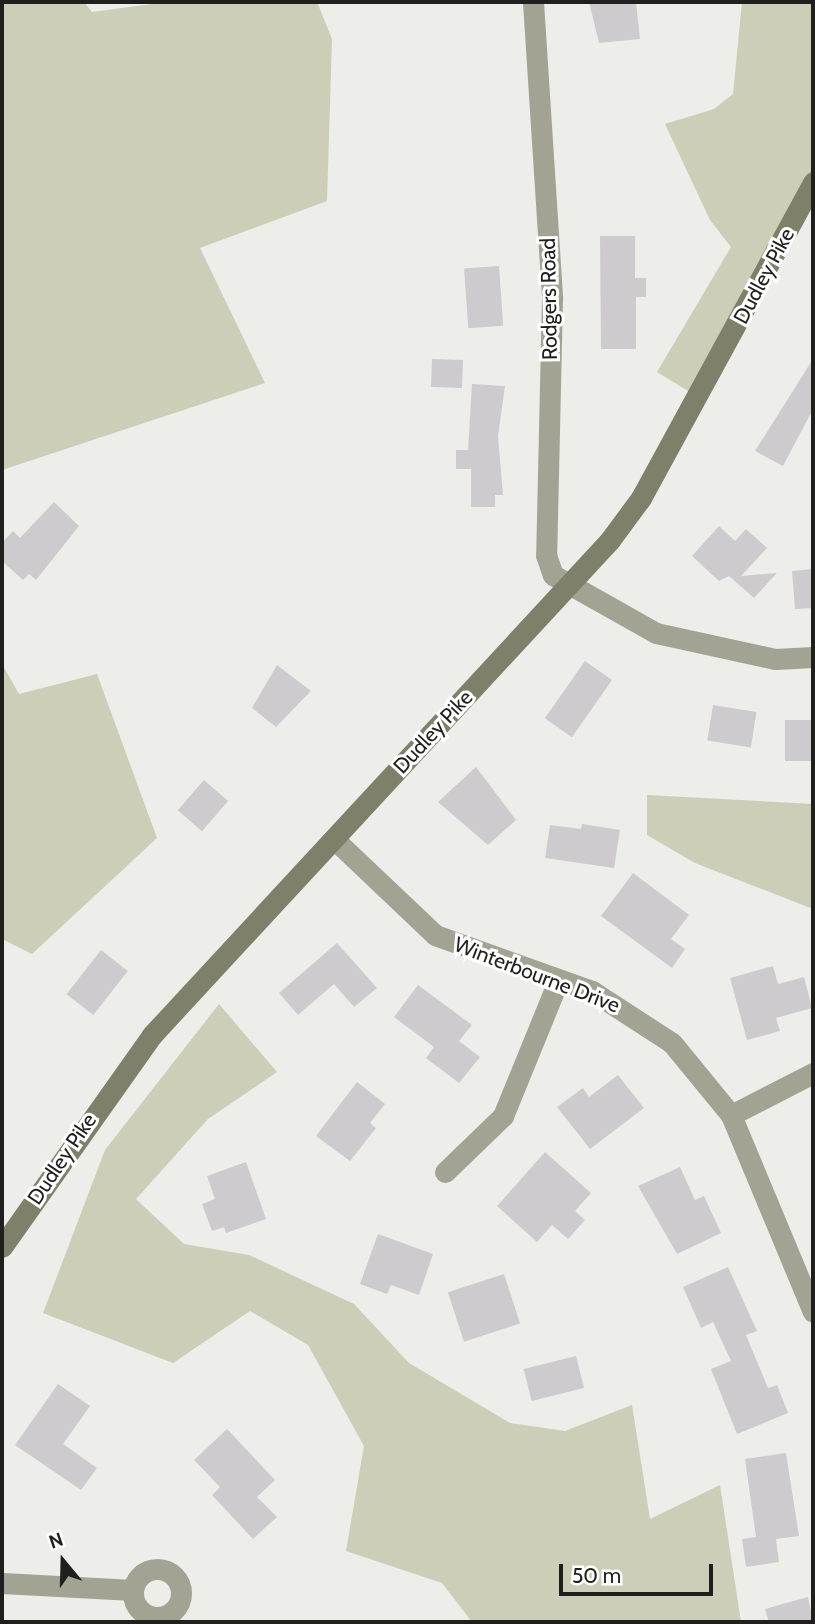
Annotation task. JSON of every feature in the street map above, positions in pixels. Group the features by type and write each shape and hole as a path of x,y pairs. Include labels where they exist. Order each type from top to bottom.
{"street":[{"name":"Rodgers Road","path":"533,2 552,298 545,555 553,575 656,633 775,659 813,657"},
{"name":"Dudley Pike","path":"2,1247 152,1035 571,584 641,498 813,182"},
{"name":"Winterbourne Drive","path":"334,839 435,935 558,981 650,1023 732,1115 813,1312"},
{"path":"445,1172 503,1116 558,981"},
{"path":"732,1115 813,1073"},
{"path":"2,1583 133,1590"}],"green space":[{"path":"2,2 84,2 92,12 167,2 317,2 332,39 327,201 200,248 265,383 2,470"},
{"path":"742,2 813,2 813,182 698,397 657,372 731,247 710,220 665,124 714,109 733,94"},
{"path":"2,664 19,694 97,674 157,838 32,954 2,939"},
{"path":"647,795 813,804 813,909 695,863 647,835"},
{"path":"219,1004 277,1072 208,1119 136,1199 184,1244 249,1255 354,1304 409,1363 510,1423 565,1431 632,1405 650,1519 720,1485 741,1622 472,1622 442,1583 346,1551 364,1446 308,1345 250,1311 173,1363 43,1313 105,1150"}],"building":[{"path":"589,2 636,2 640,39 599,43"},
{"path":"600,236 635,236 635,278 646,278 646,297 636,297 636,349 601,349"},
{"path":"499,266 503,326 468,328 464,268"},
{"path":"432,359 463,360 462,388 431,387"},
{"path":"813,359 813,409 783,466 755,451"},
{"path":"472,384 505,386 498,436 503,495 495,495 495,507 471,507 471,469 456,469 456,450 468,450"},
{"path":"54,502 79,526 36,580 29,574 23,580 2,561 2,543 13,531 20,538"},
{"path":"719,526 735,541 746,529 767,548 741,576 777,573 754,598 729,576 719,581 692,556"},
{"path":"813,569 813,608 795,609 792,571"},
{"path":"585,661 612,680 572,737 545,718"},
{"path":"277,665 311,691 276,727 252,708"},
{"path":"713,705 756,712 751,747 707,741"},
{"path":"785,720 813,720 813,761 785,761"},
{"path":"476,767 516,820 488,845 438,802"},
{"path":"204,780 228,801 202,831 178,810"},
{"path":"582,824 620,830 614,868 545,858 550,825 581,829"},
{"path":"633,873 689,915 671,939 685,949 672,968 601,916"},
{"path":"337,943 377,988 354,1007 334,984 298,1015 279,993"},
{"path":"101,950 128,971 93,1015 67,994"},
{"path":"773,966 778,984 804,977 812,1008 776,1018 780,1031 747,1040 730,978"},
{"path":"418,985 472,1025 459,1041 480,1057 459,1083 426,1058 434,1047 394,1017"},
{"path":"618,1075 644,1108 590,1149 557,1107 583,1088 589,1097"},
{"path":"357,1082 385,1104 370,1123 376,1128 350,1161 316,1136"},
{"path":"545,1152 591,1193 575,1211 585,1220 568,1239 552,1225 537,1242 497,1206"},
{"path":"246,1162 266,1219 226,1233 224,1227 212,1231 202,1204 215,1199 207,1176"},
{"path":"680,1167 695,1200 704,1196 721,1233 677,1254 638,1186"},
{"path":"378,1234 433,1254 419,1295 391,1285 387,1294 360,1284"},
{"path":"728,1267 757,1331 746,1335 768,1388 777,1385 788,1413 737,1434 711,1369 731,1361 713,1322 701,1328 683,1287"},
{"path":"504,1274 520,1323 464,1342 448,1292"},
{"path":"576,1356 584,1388 532,1401 524,1369"},
{"path":"58,1384 90,1406 63,1444 97,1468 81,1490 15,1445"},
{"path":"227,1429 275,1480 257,1497 277,1517 253,1539 212,1495 220,1487 194,1460"},
{"path":"786,1453 799,1536 776,1539 779,1562 746,1567 742,1539 756,1537 745,1459"},
{"path":"808,1597 813,1622 769,1622 765,1609"}]}
